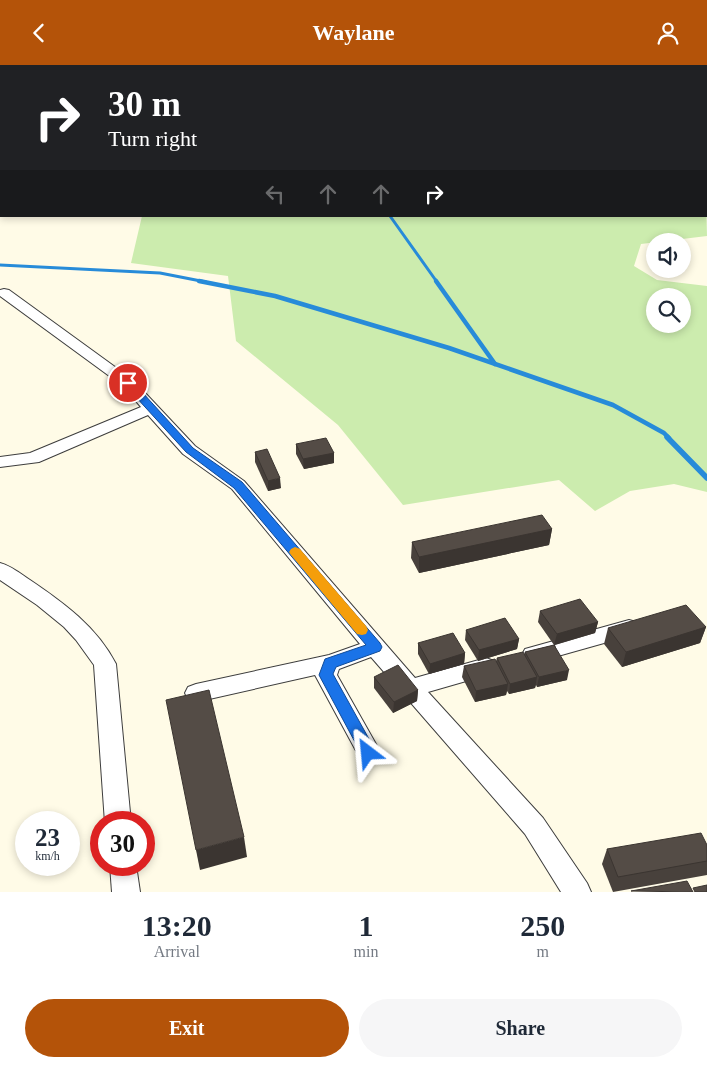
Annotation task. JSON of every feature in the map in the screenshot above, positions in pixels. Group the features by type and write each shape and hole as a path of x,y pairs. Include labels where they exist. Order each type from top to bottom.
{"street":[{"path":"4,293 128,383 190,450 238,485 410,688 534,826 577,892"},
{"path":"0,462 33,458 151,408"},
{"path":"0,570 67,617 94,644 105,664 117,811"},
{"path":"410,688 645,623"},
{"path":"196,693 330,663 376,647"},
{"path":"330,663 326,675 368,753"},
{"path":"124,876 126,892"}],"green space":[{"path":"142,217 707,217 707,236 691,238 691,233 646,233 646,243 641,244 634,266 646,273 646,278 707,286 707,492 674,484 630,491 595,511 559,480 403,505 338,425 236,341 228,276 131,263"}],"building":[{"path":"326,438 334,453 303,459 296,444"},
{"path":"267,449 280,478 268,481 255,452"},
{"path":"542,515 552,529 419,557 412,542"},
{"path":"580,599 598,622 557,634 540,611"},
{"path":"686,605 706,627 626,652 608,628"},
{"path":"505,618 519,639 479,650 466,630"},
{"path":"453,633 465,653 430,664 418,643"},
{"path":"554,645 569,670 539,677 525,652"},
{"path":"523,652 537,677 510,684 497,658"},
{"path":"495,659 508,684 476,691 464,666"},
{"path":"398,665 418,690 394,702 374,677"},
{"path":"209,690 244,837 196,850 166,700"},
{"path":"701,833 707,845 707,861 618,877 607,849"},
{"path":"687,881 693,892 631,891"},
{"path":"707,885 707,892 695,892 693,888"}],"waterway":[{"path":"391,217 437,282"},
{"path":"0,265 160,273 206,282"},
{"path":"199,281 275,296 449,348 495,364"},
{"path":"436,281 495,364"},
{"path":"495,364 613,405 664,433 669,438"},
{"path":"667,437 707,478"}],"slow traffic":[{"path":"295,552 362,630"}],"route":[{"path":"128,383 190,450 238,485 376,647 330,663 326,675 368,753"}]}
